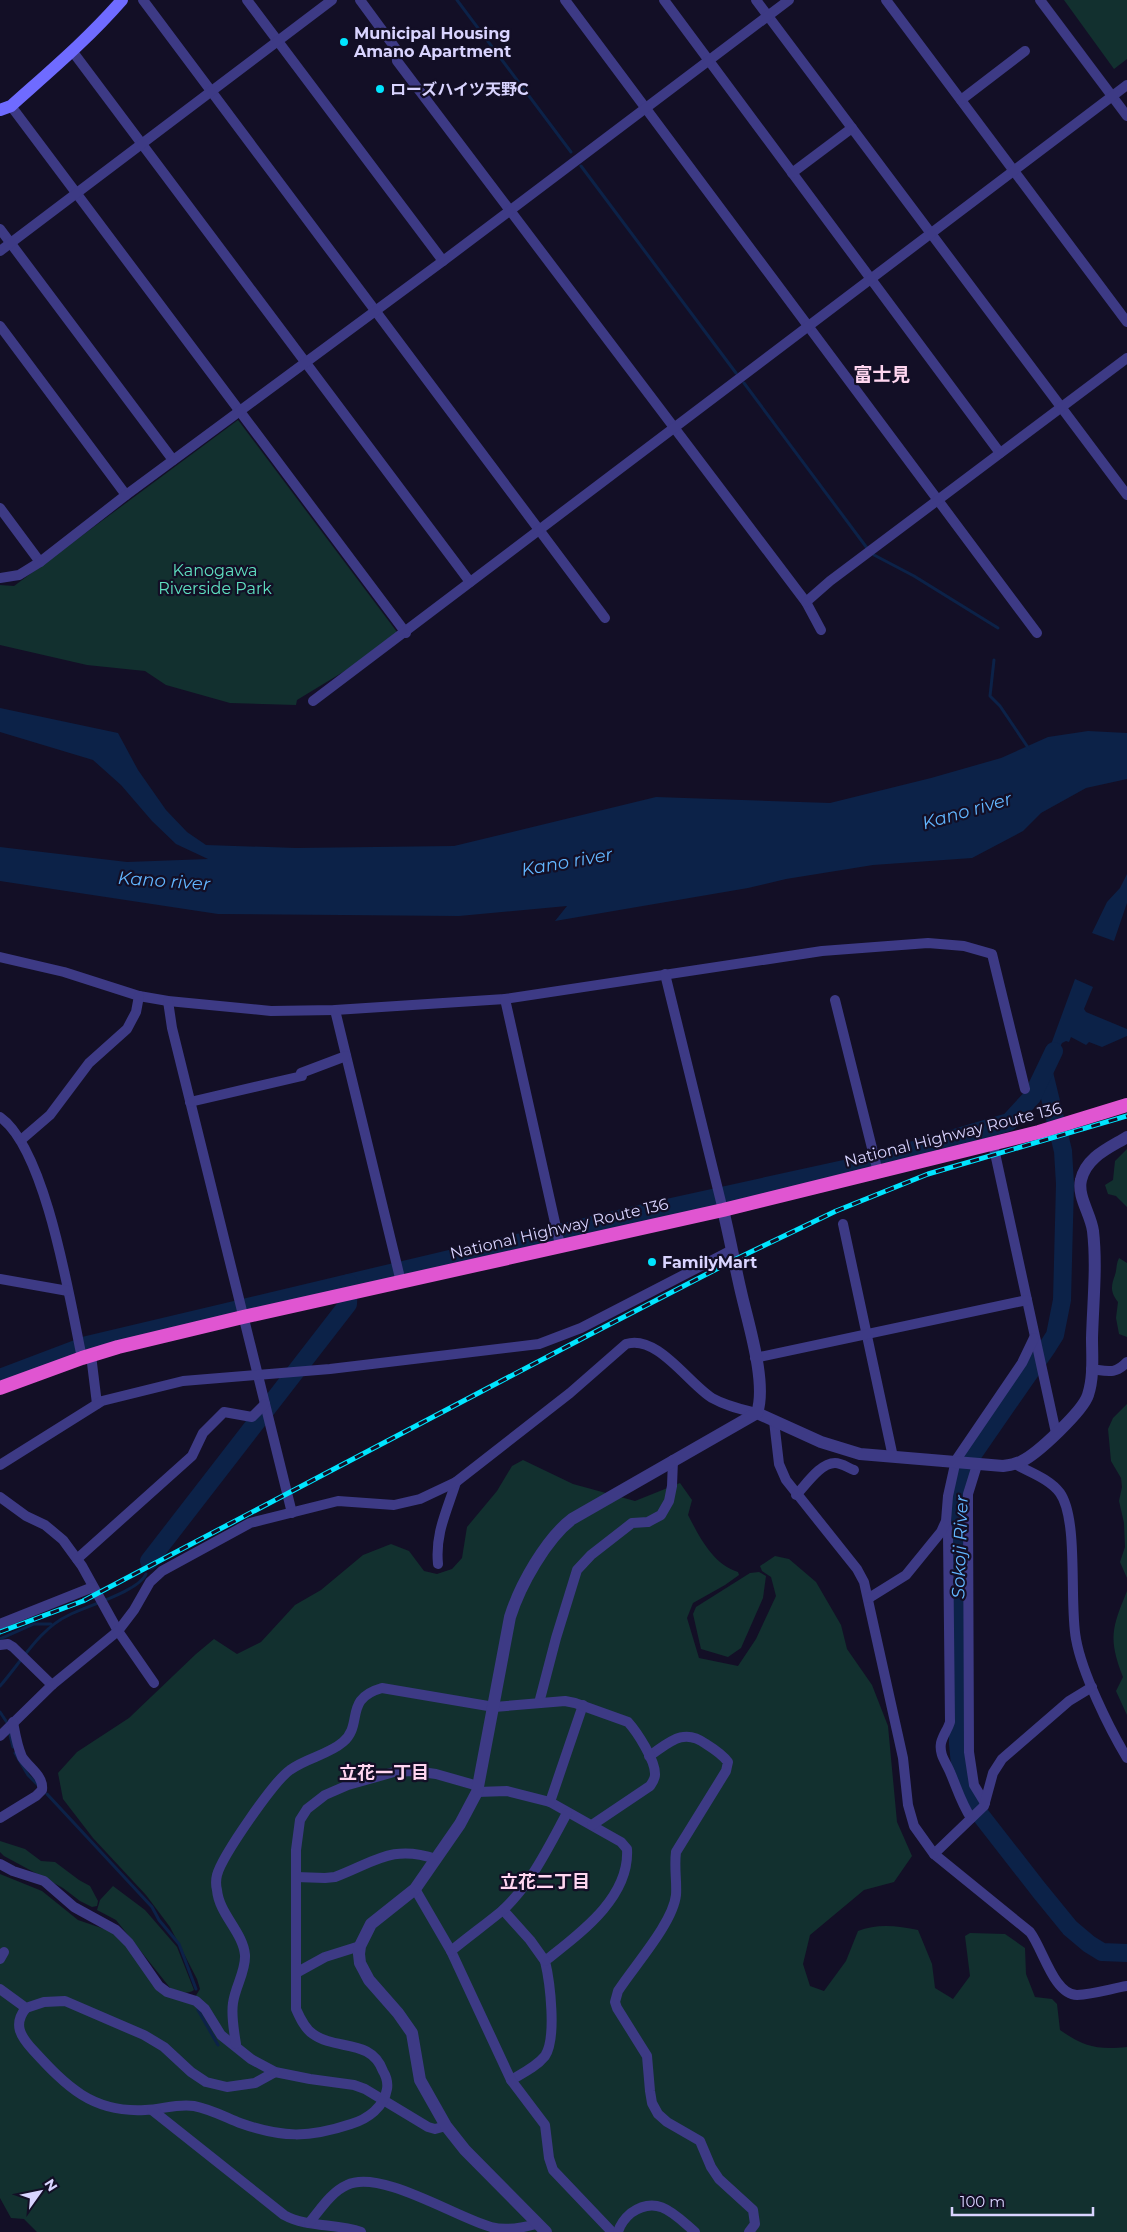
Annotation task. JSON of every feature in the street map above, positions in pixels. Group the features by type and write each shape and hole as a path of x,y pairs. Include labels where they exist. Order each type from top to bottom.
{"highway":[{"name":"National Highway Route 136","path":"0,1388 86,1356 244,1317 560,1245 720,1200 878,1172 1039,1132 1127,1105"}],"main road":[{"path":"6,108 73,52 122,0"}],"street":[{"path":"143,0 605,618"},
{"path":"247,0 443,261"},
{"path":"0,251 77,194 210,90 332,0"},
{"path":"360,0 396,48 397,61 806,602 821,630"},
{"path":"664,0 1000,454"},
{"path":"756,0 1127,495"},
{"path":"0,578 19,575 40,562 126,495 375,312 644,107 789,0"},
{"path":"886,0 1127,322"},
{"path":"1040,0 1127,116"},
{"path":"568,1 644,107 1037,633"},
{"path":"961,100 1025,51"},
{"path":"73,52 470,582"},
{"path":"313,701 406,633 673,427 1127,85"},
{"path":"6,108 77,194 406,633"},
{"path":"792,173 852,128"},
{"path":"0,229 173,460"},
{"path":"0,326 126,495"},
{"path":"806,602 830,581 1127,358"},
{"path":"0,508 40,562"},
{"path":"0,956 64,972 139,996 168,1001 271,1011 335,1010 505,999 822,951 928,943 964,946 992,954 1025,1089"},
{"path":"541,2228 465,2150 446,2126 420,2080 412,2033 398,2013 368,1980 360,1963 360,1946 371,1924 414,1889 460,1824 477,1789 515,1603 551,1538 572,1519 757,1413 760,1404 760,1385 732,1250 665,974"},
{"path":"20,1140 50,1115 84,1068 127,1029 136,1012 139,996"},
{"path":"505,999 560,1245"},
{"path":"835,1000 878,1172"},
{"path":"168,1001 172,1028 292,1513"},
{"path":"335,1010 401,1282"},
{"path":"190,1102 302,1076 301,1073 346,1056"},
{"path":"0,1116 20,1140 42,1186 97,1404"},
{"path":"0,1736 52,1684 118,1631 134,1610 150,1582 162,1571 243,1527 338,1501 394,1506 427,1496 456,1482 570,1393 618,1349 634,1341 643,1343 668,1358 711,1397 734,1407 757,1413 841,1449 860,1454 976,1465 1003,1466 1024,1461 1056,1433 1084,1403 1090,1388 1094,1247 1092,1227 1080,1190 1080,1181 1088,1164 1095,1157 1127,1137"},
{"path":"993,1144 1041,1373 1056,1433"},
{"path":"843,1224 893,1457"},
{"path":"0,1465 97,1404 110,1398 183,1381 330,1369 539,1344 581,1328 732,1250"},
{"path":"0,1279 68,1292"},
{"path":"755,1358 1027,1300"},
{"path":"972,1817 962,1804 949,1768 944,1762 941,1748 941,1741 950,1722 948,1534 946,1521 948,1496 959,1455 1035,1341"},
{"path":"1091,1369 1112,1372 1118,1370 1127,1362"},
{"path":"77,1559 192,1456 204,1433 218,1416 224,1412 252,1416 265,1404"},
{"path":"774,1421 779,1464 796,1495 857,1569 869,1598 903,1758 908,1805 914,1826 934,1854 1030,1932 1038,1943 1058,1986 1074,1995 1126,1989"},
{"path":"539,1702 556,1638 578,1570 591,1555 632,1523 648,1522 661,1515 669,1500 672,1486 673,1460"},
{"path":"796,1495 822,1468 829,1464 837,1463 854,1470"},
{"path":"1015,1464 1053,1485 1065,1505 1071,1546 1076,1639 1092,1687 1116,1740 1127,1758"},
{"path":"976,1465 968,1494 969,1752 974,1785 984,1805"},
{"path":"438,1564 436,1546 438,1535 456,1482"},
{"path":"0,1497 26,1516 54,1531 77,1559 118,1631 154,1683"},
{"path":"869,1598 906,1575 941,1532 946,1521"},
{"path":"0,1624 93,1587"},
{"path":"0,1645 8,1644 19,1652 52,1684"},
{"path":"934,1854 984,1805 993,1773 1002,1759 1069,1701 1092,1687"},
{"path":"236,2044 233,2004 244,1967 245,1955 241,1942 222,1906 217,1891 216,1876 222,1862 269,1791 291,1768 345,1741 353,1726 356,1708 364,1696 373,1690 382,1688 494,1707 565,1701 583,1705 628,1722 649,1756 654,1767 655,1777 650,1786 592,1825"},
{"path":"550,1802 583,1705"},
{"path":"0,1818 36,1796 42,1790 42,1782 27,1764 20,1750 13,1722"},
{"path":"649,1756 677,1738 689,1735 699,1738 721,1754 728,1762 726,1771 676,1852 674,1866 676,1894 673,1908 618,1991 615,2002 616,2008 647,2056 652,2103 658,2114 666,2122 700,2141 719,2180 753,2210 755,2224 749,2232"},
{"path":"275,2072 255,2083 227,2087 206,2082 191,2072 164,2047 144,2035 65,2001 44,2002 26,2008 18,2024 20,2033 36,2053 72,2090 94,2101 112,2107 152,2110 180,2106 195,2107 263,2130 298,2136 356,2123 372,2114 383,2101 387,2084 377,2059 364,2048 313,2034 303,2023 296,2009 296,1850 300,1820 307,1809 325,1795 375,1776 394,1772 414,1771 436,1774 477,1789 507,1792 550,1802 567,1814 592,1825 621,1842 627,1849 628,1860 625,1873 600,1914 588,1927 544,1961"},
{"path":"452,1951 503,1910 532,1874 567,1814"},
{"path":"296,1877 325,1878 335,1876 393,1853 416,1853 436,1859"},
{"path":"0,1864 13,1871 44,1881 74,1907 116,1930 129,1942 159,1986 167,1992 196,2000 221,2034 236,2044 251,2059 275,2072 354,2085 365,2089 433,2129 446,2126"},
{"path":"414,1889 452,1951 511,2080 545,2125 549,2158 553,2170 612,2232"},
{"path":"503,1910 530,1940 544,1961 550,2008 550,2047 539,2063 511,2080"},
{"path":"296,1973 325,1957 360,1946"},
{"path":"0,1989 26,2008"},
{"path":"152,2110 278,2212 291,2219 336,2229 361,2232"},
{"path":"309,2223 337,2191 346,2185 364,2182 411,2194 492,2228 541,2228"},
{"path":"618,2232 626,2217 645,2206 654,2205 664,2207 695,2232"}],"green space":[{"path":"1064,0 1127,0 1127,59 1114,69"},
{"name":"Kanogawa Riverside Park","path":"238,420 397,632 348,669 297,700 296,705 230,703 166,685 145,671 87,665 0,645 0,585 14,586"},
{"path":"1127,1149 1127,1207 1116,1196 1108,1194 1105,1185 1113,1180 1115,1161"},
{"path":"1119,1258 1127,1263 1127,1337 1119,1334 1116,1318 1118,1302 1112,1289"},
{"path":"1127,1404 1127,1578 1120,1562 1125,1547 1124,1523 1119,1501 1122,1487 1121,1478 1111,1461 1108,1429 1113,1418"},
{"path":"523,1460 573,1484 635,1501 680,1483 692,1500 688,1515 708,1549 721,1563 738,1572 739,1575 693,1603 687,1618 699,1658 738,1666 756,1639 776,1596 771,1577 762,1571 760,1566 775,1556 789,1559 816,1582 841,1625 847,1649 872,1685 888,1726 897,1822 912,1856 894,1882 864,1890 810,1935 803,1964 810,1986 824,1991 846,1961 858,1931 865,1928 896,1926 918,1930 932,1964 935,1988 953,1999 970,1976 965,1936 970,1933 1005,1934 1025,1948 1026,1974 1035,1997 1052,1999 1057,2004 1060,2030 1084,2044 1108,2048 1127,2047 1127,2232 37,2232 24,2219 11,2218 0,2198 0,1874 42,1891 78,1920 113,1932 127,1944 148,1975 175,1998 195,1997 200,1989 197,1979 170,1927 146,1895 93,1838 63,1799 58,1773 77,1752 129,1718 214,1639 237,1654 261,1642 295,1605 321,1590 363,1555 391,1544 409,1551 424,1571 437,1574 452,1569 462,1558 467,1527 497,1491 512,1466"},
{"path":"759,1572 766,1576 763,1598 741,1648 728,1657 701,1649 693,1614 696,1607 750,1573"},
{"path":"1127,1591 1127,1715 1116,1691 1123,1677 1115,1652 1114,1633 1115,1624"},
{"path":"0,1841 25,1849 41,1861 55,1862 90,1886 98,1901 97,1906 92,1907 80,1901 63,1888 4,1856 0,1852"},
{"path":"113,1886 145,1910 177,1947 194,1990 186,1993 171,1989 116,1920 97,1910 100,1900"}],"water":[{"name":"Kano river","path":"0,708 118,733 138,770 166,810 187,832 206,845 296,848 454,846 656,797 830,803 931,778 1001,758 1048,737 1088,731 1127,733 1127,779 1086,788 1041,813 1023,831 972,858 873,865 555,921 567,906 459,916 218,914 0,881 0,847 127,862 208,859 176,844 152,821 121,785 93,760 0,732"},
{"path":"1127,874 1127,903 1114,941 1092,933 1107,902 1120,888"},
{"path":"1075,979 1093,987 1084,1009 1086,1012 1127,1029 1127,1036 1102,1047 1089,1042 1086,1045 1071,1037 1069,1042 1062,1043 1047,1073 1042,1069"}],"waterway":[{"path":"457,0 571,152"},
{"path":"581,166 736,373"},
{"path":"744,383 867,548"},
{"path":"874,555 914,576 998,628"},
{"path":"994,660 990,696 1000,706 1029,749"},
{"path":"0,1378 87,1345 635,1215 867,1164 1009,1122 1032,1097 1054,1051"},
{"name":"Sokoji River","path":"1044,1073 1063,1151 1065,1184 1062,1300 1055,1335 969,1460 958,1498 958,1744 961,1775 972,1804 1039,1890 1070,1928 1089,1944 1102,1952 1127,1953"},
{"path":"149,1561 348,1304 349,1283"},
{"path":"0,1686 40,1637 58,1621 112,1598 134,1586 146,1574"},
{"path":"0,1639 34,1624 51,1624"},
{"path":"0,1712 8,1724"},
{"path":"9,1731 13,1747"},
{"path":"15,1753 28,1775 38,1785"},
{"path":"47,1794 152,1907 159,1920 179,1944 196,1989"},
{"path":"198,2010 218,2045"}],"railway":[{"path":"0,1632 83,1601 585,1337 734,1260 836,1211 928,1174 1127,1116"}],"place":[{"name":"Municipal Housing Amano Apartment","path":"344,42"},
{"name":"ローズハイツ天野C","path":"380,89"},
{"name":"FamilyMart","path":"652,1262"}],"district":[{"name":"富士見","path":"882,374"},
{"name":"立花一丁目","path":"384,1773"},
{"name":"立花二丁目","path":"545,1882"}]}
